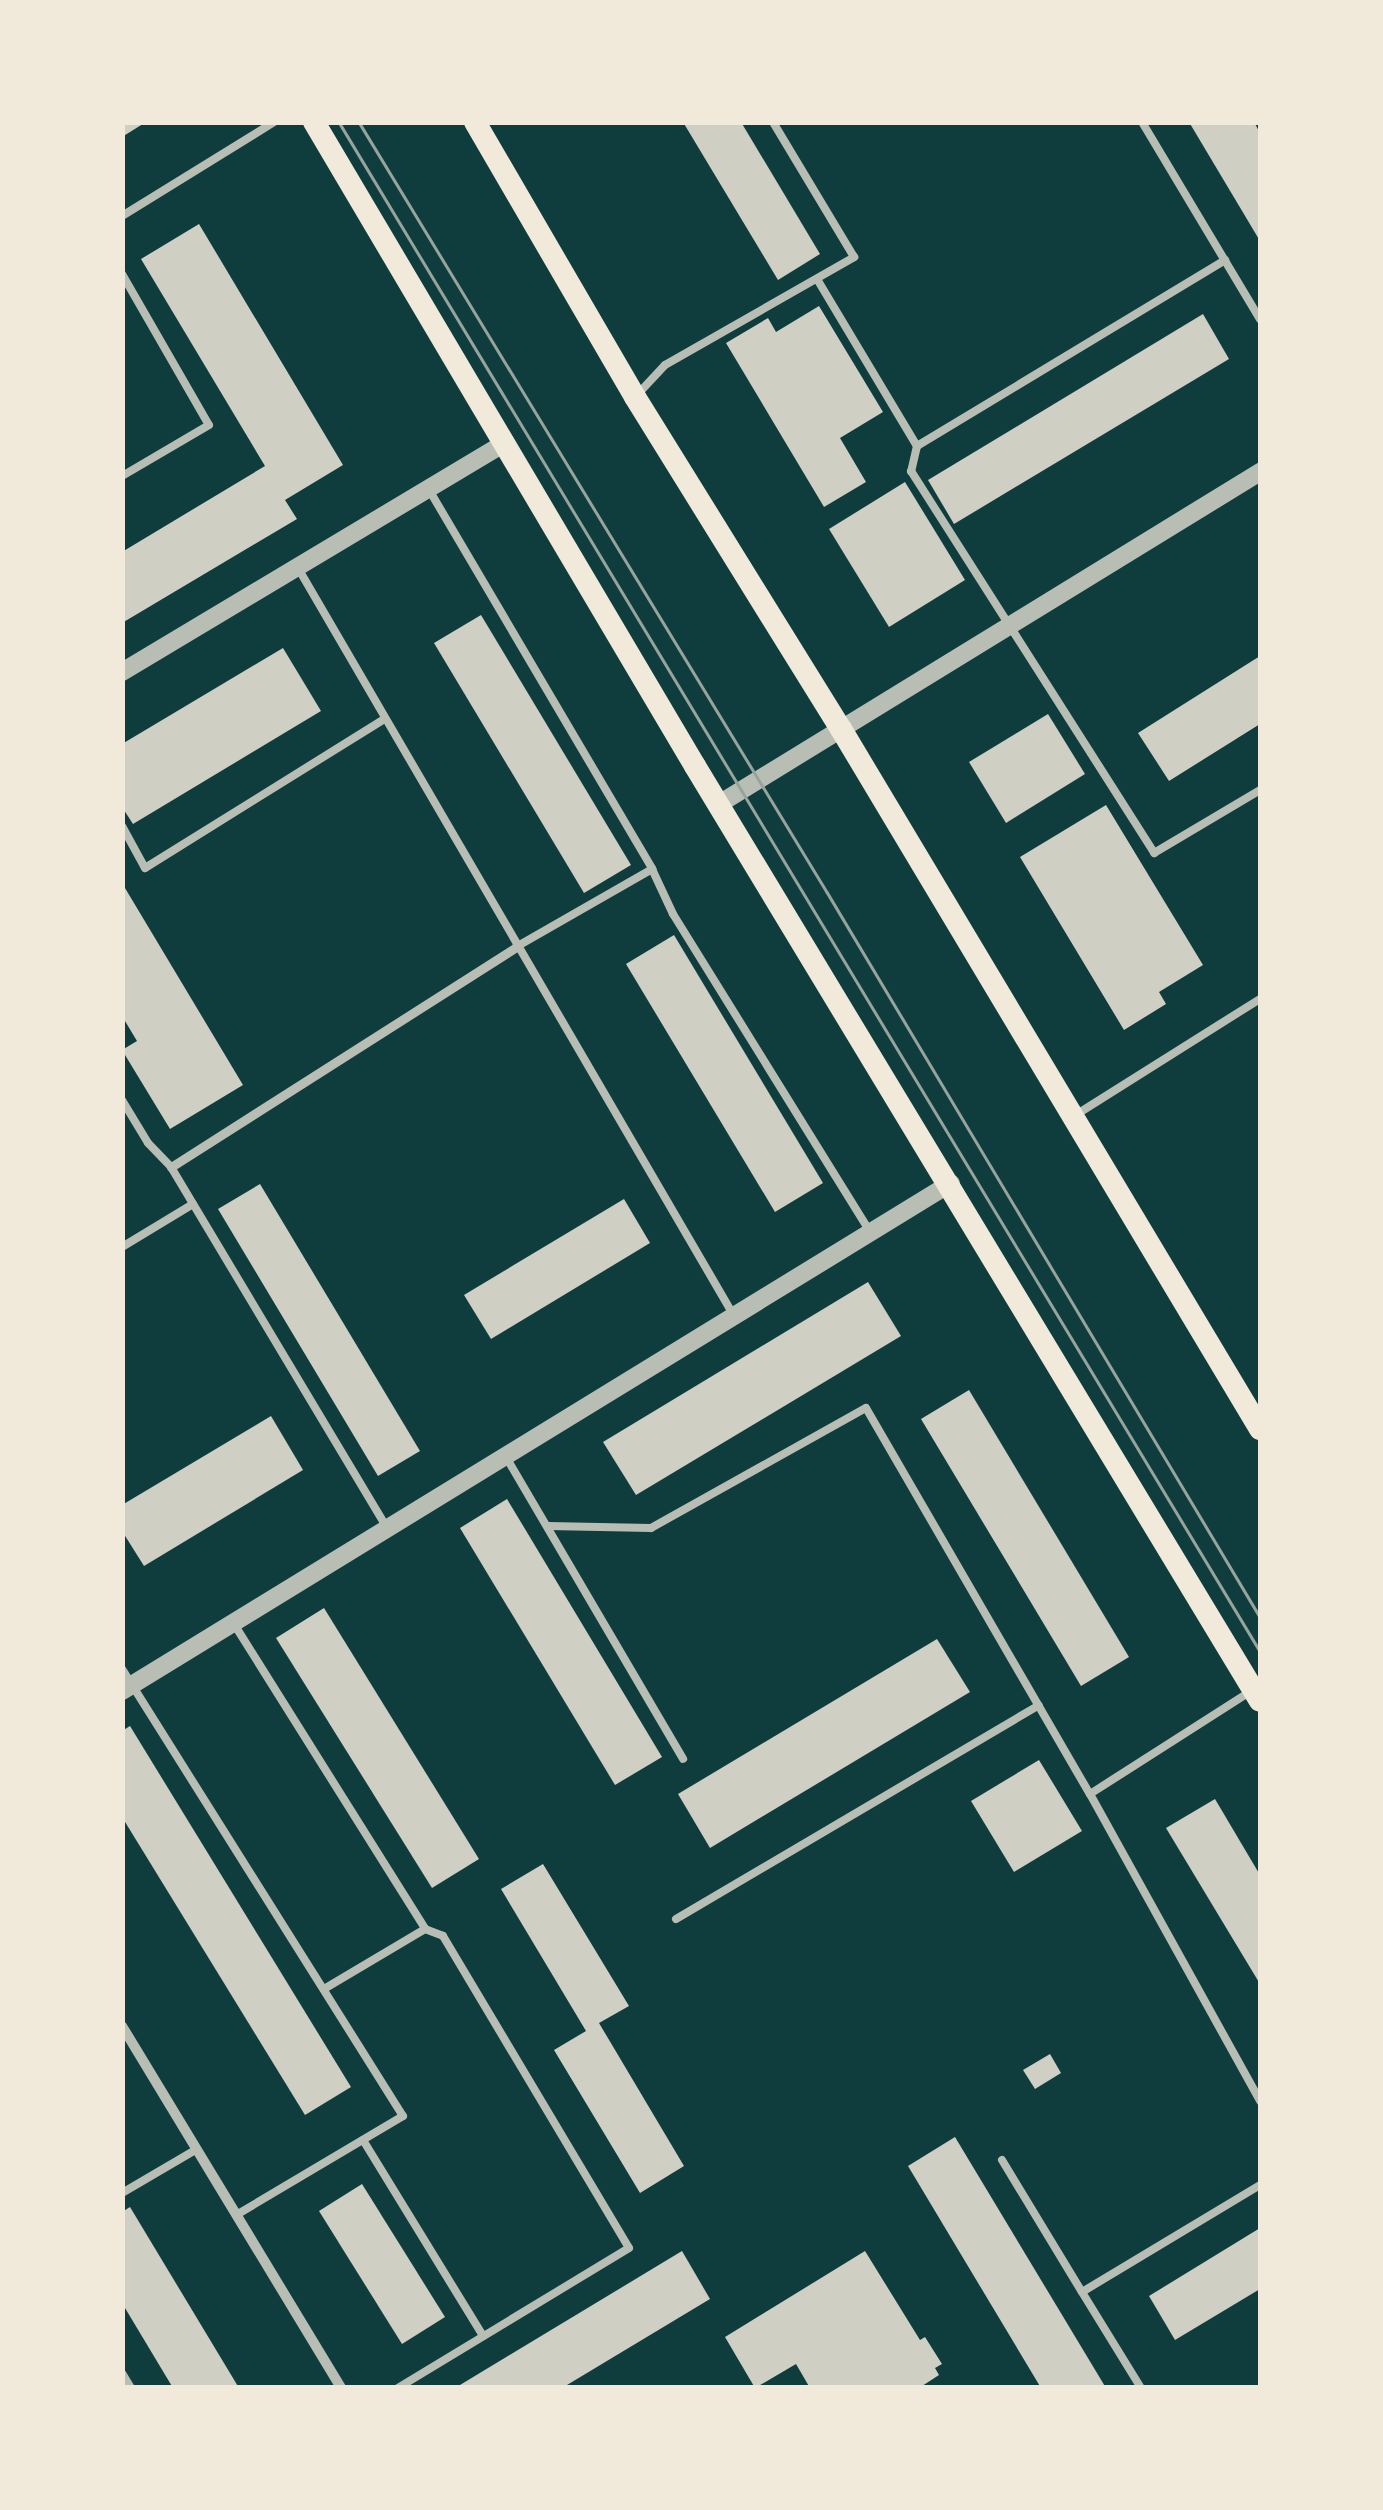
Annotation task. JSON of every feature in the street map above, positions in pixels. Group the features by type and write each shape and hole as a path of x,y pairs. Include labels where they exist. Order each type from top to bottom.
{"main road":[{"path":"314,122 719,804 1257,1695"},
{"path":"475,122 635,397 840,729 1260,1429"}],"street":[{"path":"122,672 504,443"},
{"path":"719,804 1260,472"},
{"path":"171,1167 516,948"},
{"path":"127,1681 234,1624 951,1183"},
{"path":"122,2026 341,2388"}],"lane":[{"path":"122,216 274,122"},
{"path":"635,397 665,364 854,257 772,122"},
{"path":"1142,122 1260,319"},
{"path":"1225,260 917,446 910,472 1154,853 1260,790"},
{"path":"122,274 209,426 122,476"},
{"path":"817,279 917,446"},
{"path":"428,488 652,869 673,914 870,1232"},
{"path":"297,567 734,1316"},
{"path":"122,826 145,868 384,719"},
{"path":"516,948 652,869"},
{"path":"1071,1117 1260,999"},
{"path":"122,1100 148,1144 171,1167 388,1529"},
{"path":"122,1247 193,1204"},
{"path":"548,1526 651,1528 866,1408 1090,1794 1260,2101"},
{"path":"506,1457 684,1759"},
{"path":"234,1624 424,1929 443,1936 630,2248 398,2388"},
{"path":"127,1681 402,2116 236,2215"},
{"path":"1090,1794 1257,1695"},
{"path":"676,1919 1039,1706"},
{"path":"324,1989 424,1929"},
{"path":"363,2140 483,2336"},
{"path":"122,2193 196,2149"},
{"path":"1002,2160 1141,2388"},
{"path":"1082,2292 1260,2185"},
{"path":"122,2373 131,2388"}],"building":[{"path":"122,122 146,122 122,137"},
{"path":"683,122 741,122 820,254 778,280"},
{"path":"1189,122 1254,122 1260,133 1260,241"},
{"path":"199,224 343,465 285,500 297,519 122,623 122,552 265,466 141,259"},
{"path":"819,306 883,412 840,438 866,482 824,507 726,343 768,318 776,332"},
{"path":"1203,314 1229,359 954,524 928,480"},
{"path":"905,482 965,580 889,627 829,529"},
{"path":"481,615 631,865 584,893 434,643"},
{"path":"283,648 321,711 133,824 122,807 122,744"},
{"path":"1260,656 1260,724 1169,781 1138,733"},
{"path":"1048,714 1085,774 1006,823 969,762"},
{"path":"1106,805 1203,965 1159,992 1166,1004 1124,1030 1020,857"},
{"path":"122,883 243,1085 170,1129 122,1050 137,1041 122,1016"},
{"path":"674,935 823,1183 775,1212 626,964"},
{"path":"260,1184 420,1451 378,1476 218,1209"},
{"path":"624,1199 650,1243 491,1339 464,1295"},
{"path":"868,1282 901,1336 636,1495 603,1442"},
{"path":"969,1390 1129,1657 1081,1686 921,1419"},
{"path":"271,1416 303,1470 144,1566 122,1531 122,1505"},
{"path":"507,1499 662,1757 615,1785 460,1528"},
{"path":"324,1608 479,1859 432,1888 276,1638"},
{"path":"937,1639 970,1692 710,1848 678,1794"},
{"path":"130,1726 351,2087 305,2115 122,1817 122,1731"},
{"path":"1039,1760 1082,1831 1014,1872 971,1801"},
{"path":"1215,1799 1260,1875 1260,1984 1166,1828"},
{"path":"543,1864 629,2006 599,2023 684,2166 640,2193 554,2050 586,2031 501,1889"},
{"path":"1050,2054 1061,2073 1035,2089 1023,2070"},
{"path":"955,2137 1106,2388 1041,2388 908,2166"},
{"path":"362,2184 445,2317 402,2344 319,2211"},
{"path":"130,2207 239,2388 173,2388 122,2303 122,2212"},
{"path":"1260,2228 1260,2289 1175,2340 1149,2296"},
{"path":"682,2251 710,2299 562,2388 455,2388"},
{"path":"865,2251 920,2340 925,2337 942,2364 935,2368 939,2375 919,2388 810,2388 796,2364 755,2388 725,2337"}],"tram line":[{"path":"339,122 1260,1651"},
{"path":"359,122 827,892 1260,1617"}]}
